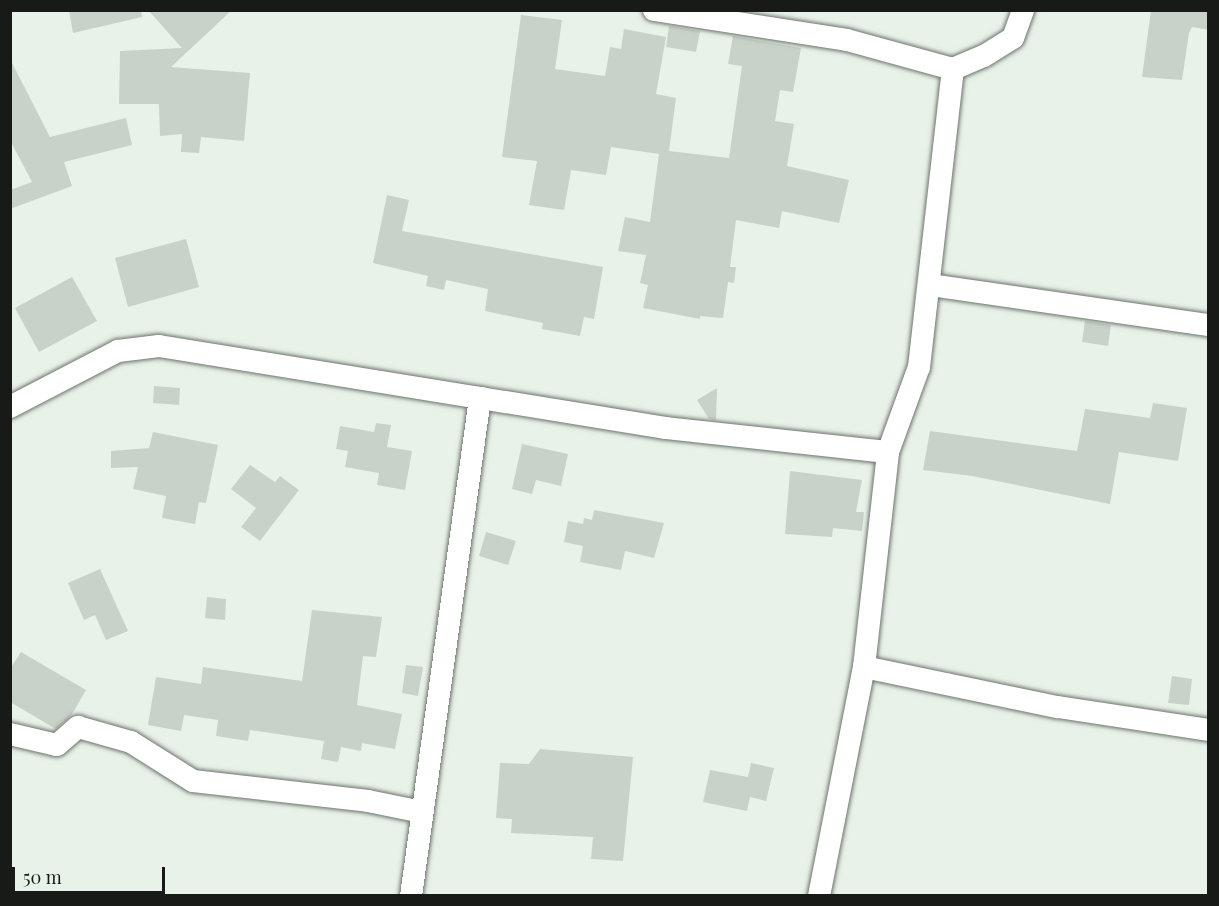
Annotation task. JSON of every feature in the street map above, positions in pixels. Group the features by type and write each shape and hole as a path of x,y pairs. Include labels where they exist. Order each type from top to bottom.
{"street":[{"path":"654,10 847,40 953,69 984,56 1013,38 1023,10"},
{"path":"819,896 864,667 888,452 919,367 953,69"},
{"path":"930,285 1209,325"},
{"path":"10,407 118,351 159,346 666,428 888,452"},
{"path":"411,896 480,398"},
{"path":"864,667 1058,707 1209,730"},
{"path":"10,734 57,745 78,727 131,742 193,781 368,801 422,812"}],"building":[{"path":"69,10 141,10 142,17 73,33"},
{"path":"148,10 232,10 171,67 250,73 244,141 201,137 199,153 181,152 182,134 160,136 159,104 119,104 120,51 182,48"},
{"path":"1151,10 1209,10 1209,30 1192,27 1189,33 1182,80 1142,77"},
{"path":"521,15 562,20 555,69 605,76 610,47 621,49 624,29 666,37 656,94 676,98 669,151 729,158 742,66 728,64 733,36 801,48 793,92 780,90 775,121 794,124 787,166 849,180 839,223 782,211 779,228 736,220 730,267 736,267 734,283 728,282 723,318 700,316 700,319 643,308 648,285 640,283 646,255 618,251 625,217 650,222 659,154 611,147 606,175 571,170 564,210 529,205 537,161 502,157"},
{"path":"669,26 700,31 696,52 666,47"},
{"path":"10,59 50,137 126,118 132,145 64,162 72,186 10,209 10,190 32,182 10,140"},
{"path":"387,195 409,200 402,231 603,267 594,319 584,317 580,336 542,329 543,323 485,311 488,289 446,280 444,290 426,286 428,276 373,263"},
{"path":"186,239 199,287 128,307 115,258"},
{"path":"72,277 97,321 39,352 15,308"},
{"path":"1085,321 1111,325 1108,346 1082,342"},
{"path":"154,386 180,388 179,405 153,403"},
{"path":"717,388 716,420 709,419 697,400"},
{"path":"1153,403 1187,408 1178,461 1119,452 1110,504 972,476 923,470 930,431 1077,451 1085,409 1150,418"},
{"path":"376,423 391,425 387,447 412,451 405,490 377,485 379,473 345,467 348,451 336,449 340,426 374,432"},
{"path":"153,432 218,445 206,503 199,502 195,524 162,518 166,496 133,489 138,467 111,468 111,451 149,448"},
{"path":"522,444 568,454 561,486 536,480 532,494 512,489"},
{"path":"250,465 275,482 280,476 299,490 260,541 241,527 256,508 231,489"},
{"path":"790,471 862,480 856,512 864,512 862,531 833,528 832,537 785,534"},
{"path":"594,510 664,523 654,558 625,551 621,570 580,562 583,546 564,542 568,521 583,524 584,518 592,520"},
{"path":"486,532 516,541 508,565 479,556"},
{"path":"100,569 128,631 106,640 95,615 84,620 68,583"},
{"path":"207,597 226,599 225,620 205,618"},
{"path":"312,610 382,617 376,657 363,656 357,705 402,714 395,749 362,743 361,751 341,747 338,762 321,759 324,741 250,730 248,741 216,736 218,720 184,715 181,731 148,725 156,677 201,684 203,667 302,681"},
{"path":"21,652 86,690 71,716 56,729 10,702 10,669"},
{"path":"406,665 423,667 418,696 402,693"},
{"path":"1172,676 1192,679 1189,705 1168,703"},
{"path":"540,749 633,757 623,861 591,859 593,837 511,833 512,819 496,818 500,763 529,764"},
{"path":"751,763 774,768 766,801 750,797 747,811 703,802 710,770 748,777"}]}
